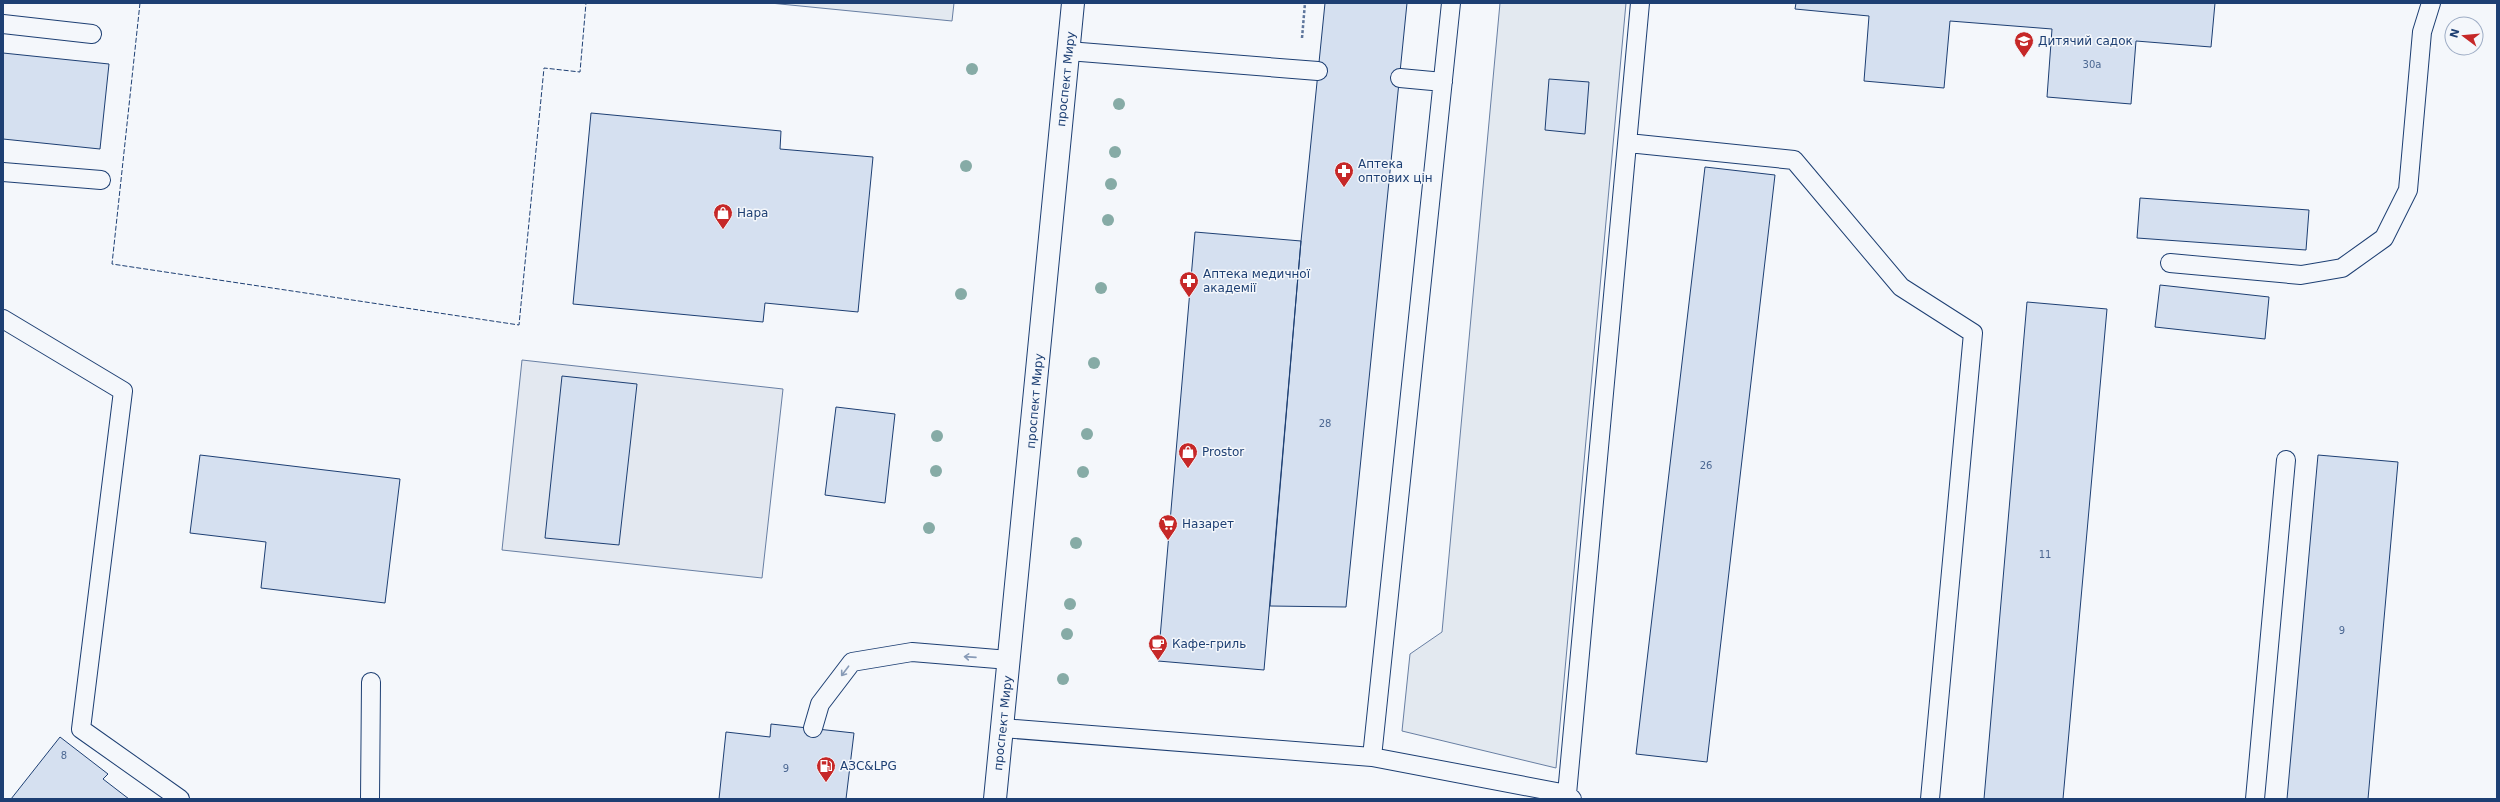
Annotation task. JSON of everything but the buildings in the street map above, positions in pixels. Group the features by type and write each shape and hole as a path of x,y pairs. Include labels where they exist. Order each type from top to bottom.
{"main road":[{"name":"проспект Миру","path":"995,799 1073,3"}],"lane":[{"path":"1372,757 1451,3"},
{"path":"1002,728 1372,757 1570,796 1640,3"},
{"path":"2170,263 2302,275 2342,268 2384,238 2408,190 2422,32 2431,3"},
{"path":"3,24 92,34"},
{"path":"1068,51 1318,71"},
{"path":"1400,78 1443,82"},
{"path":"1628,143 1794,160 1901,287 1973,333 1930,799"},
{"path":"3,172 101,180"},
{"path":"3,319 123,391 81,729 180,799"},
{"path":"2255,799 2286,460"},
{"path":"813,728 820,704 852,662 912,652 1009,660"},
{"path":"370,799 371,682"}],"shaded area":[{"path":"770,3 954,3 952,21"},
{"path":"1500,3 1626,3 1556,768 1402,731 1410,654 1442,632"},
{"path":"522,360 783,389 762,578 502,550"}],"fence":[{"path":"140,3 112,264 519,325 544,68 580,72 586,3"}],"place":[{"name":"Дитячий садок","path":"2024,58"},
{"name":"Аптека оптових цін","path":"1344,188"},
{"name":"Нара","path":"723,230"},
{"name":"Аптека медичної академії","path":"1189,298"},
{"name":"Prostor","path":"1188,469"},
{"name":"Назарет","path":"1168,541"},
{"name":"Кафе-гриль","path":"1158,661"},
{"name":"АЗС&LPG","path":"826,783"}]}
